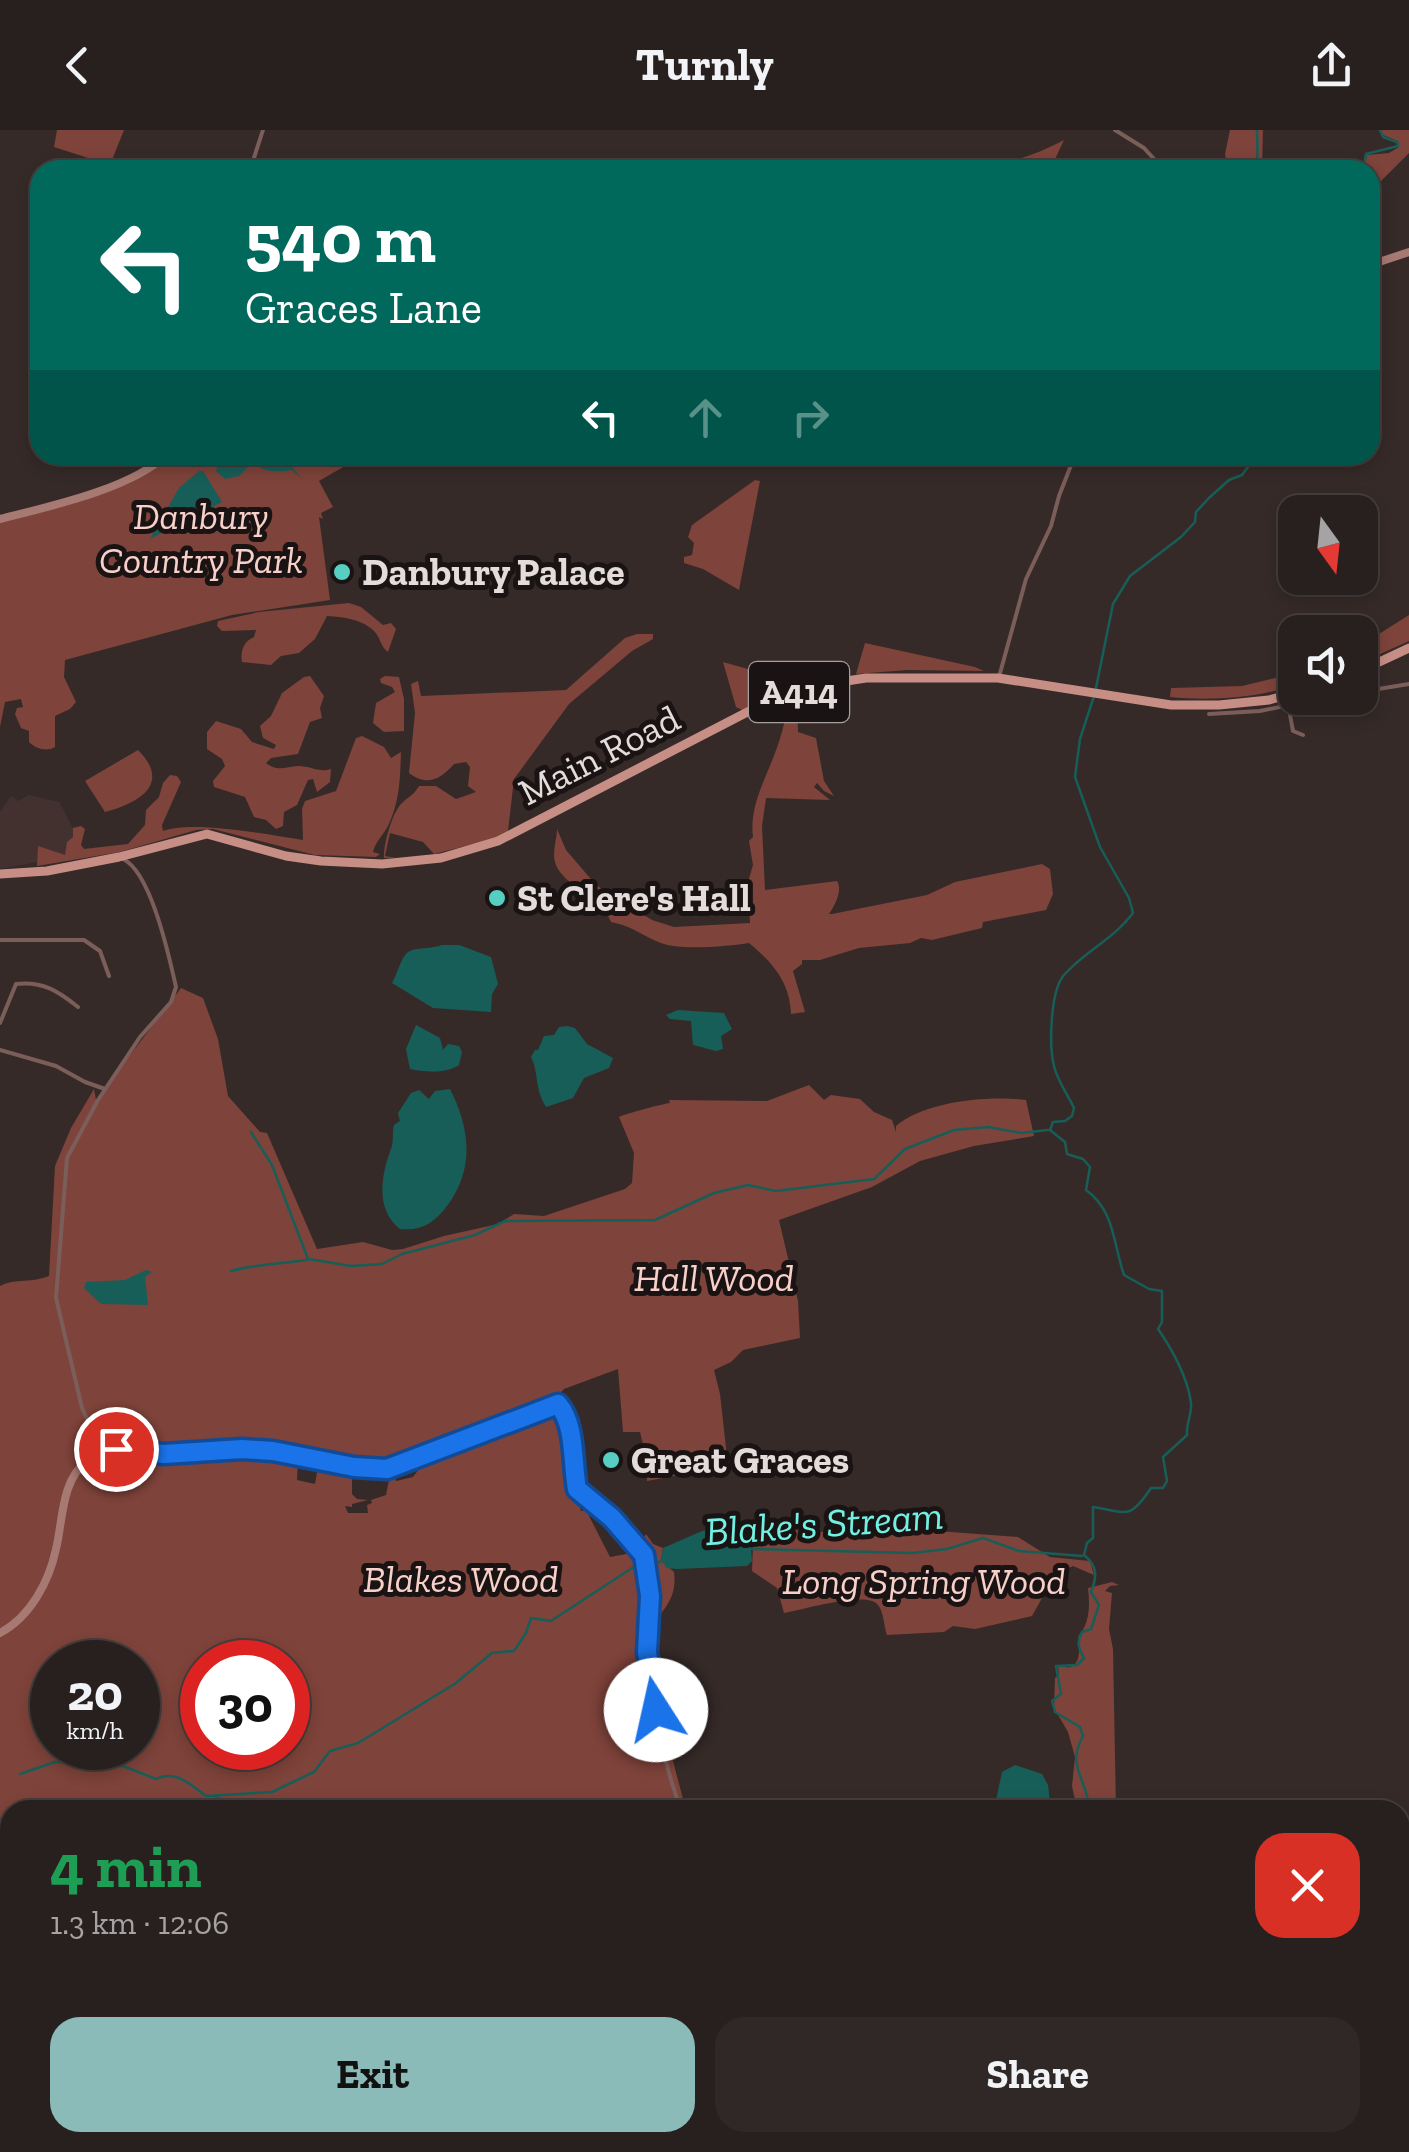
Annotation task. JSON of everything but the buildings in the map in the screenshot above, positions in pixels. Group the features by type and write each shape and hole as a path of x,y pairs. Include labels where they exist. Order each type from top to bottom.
{"main road":[{"path":"1378,663 1409,648"},
{"name":"Main Road","path":"136,859 207,834 286,856 321,861 382,864 440,858 498,841 761,706 827,684 866,678 998,678 1171,705 1219,705 1278,698"},
{"name":"A414","path":"0,874 47,871 119,857 136,859"}],"street":[{"path":"253,160 263,130"},
{"path":"1115,130 1144,148 1155,160"},
{"path":"1380,262 1409,252"},
{"path":"0,519 82,496 153,465"},
{"path":"998,678 1026,579 1051,526 1071,465"},
{"path":"1378,689 1409,684"},
{"path":"1209,714 1260,712 1278,707"},
{"path":"1290,715 1294,731 1303,734"},
{"path":"109,1451 91,1428 82,1408 56,1298 67,1158 105,1089 140,1037 171,1002 176,987 136,859"},
{"path":"0,940 84,940 100,952 109,976"},
{"path":"11,976 16,984"},
{"path":"16,984 36,982 56,990 78,1007"},
{"path":"0,1023 16,984"},
{"path":"0,1050 56,1066 105,1089"},
{"path":"98,1086 98,1100"},
{"path":"0,1633 20,1620 39,1593 57,1549 61,1510 75,1476 85,1462 109,1451 273,1451 354,1467 387,1469 558,1404 569,1431 577,1489 612,1518 644,1555 650,1596 646,1640 650,1674 680,1800"}],"shaded area":[{"path":"29,795 59,802 74,830 75,855 0,869 0,812 11,796 18,801"}],"green space":[{"path":"57,130 124,130 112,160 94,160 54,147"},
{"path":"1230,130 1263,130 1262,160 1258,160 1257,140 1256,160 1226,160"},
{"path":"1381,130 1409,130 1409,153 1380,182 1380,160 1366,160 1367,155 1389,153 1399,147 1398,141 1383,135"},
{"path":"1064,140 1055,160 1014,160"},
{"name":"Danbury Country Park","path":"347,465 319,481 333,507 321,513 323,519 319,517 330,600 232,615 65,660 64,677 76,702 55,716 55,747 38,748 29,742 29,731 21,728 15,714 17,708 23,707 21,699 5,702 0,727 0,521 114,487 155,467"},
{"path":"755,480 760,481 739,590 684,563 684,557 692,555 694,543 688,537 692,525"},
{"path":"349,603 396,629 388,652 364,624 327,616 315,639 299,653 281,656 271,665 242,662 243,647 256,630 222,631 217,626 218,621 259,612"},
{"path":"1409,615 1409,641 1378,655 1378,635"},
{"path":"653,634 653,639 632,651 569,704 514,779 508,831 497,838 434,854 423,842 390,833 385,856 396,858 384,858 387,838 395,814 419,786 436,786 456,799 476,792 468,786 470,767 466,762 454,764 444,774 428,780 409,773 415,713 411,684 418,681 421,696 566,690 625,638"},
{"path":"865,643 975,667 984,671 856,674"},
{"path":"723,662 776,677 788,686 742,710 736,707"},
{"path":"310,676 324,696 322,718 310,722 298,754 271,758 266,763 278,768 331,769 330,782 317,792 313,779 308,780 297,805 284,812 283,826 276,829 266,820 254,817 245,797 214,787 213,781 225,766 222,759 207,749 207,732 216,721 241,729 252,742 274,749 276,745 263,738 260,726 271,716 282,693"},
{"path":"385,676 399,677 404,731 384,732 373,723 376,703 395,692 381,683"},
{"path":"1278,677 1278,690 1249,696 1170,697 1171,688 1242,686"},
{"path":"797,696 798,732 816,738 824,781 834,796 817,783 814,787 830,800 766,798 762,826 765,890 837,881 839,893 832,914 927,895 955,882 1042,864 1050,869 1053,894 1046,910 983,922 982,928 932,940 921,938 910,943 859,948 820,960 802,960 793,971 805,1012 791,1014 778,974 749,943 692,947 661,943 611,922 608,916 612,914 603,909 604,905 558,869 554,854 557,829 566,850 596,885 652,920 674,927 750,923 748,882 753,865 749,841 753,837 753,815 780,739 789,698"},
{"path":"362,736 384,747 391,758 401,752 395,806 374,848 373,852 380,854 376,857 315,855 213,829 196,830 120,852 37,866 38,846 65,855 73,828 81,826 85,829 81,845 84,849 128,844 145,825 146,810 159,797 170,775 181,782 162,825 163,831 212,828 303,840 305,801 336,791 356,738"},
{"path":"138,750 152,773 147,790 129,803 105,812 85,781"},
{"path":"181,988 203,998 218,1039 228,1096 260,1132 267,1133 317,1249 363,1242 403,1249 498,1224 514,1214 544,1216 625,1189 632,1183 634,1153 619,1117 670,1103 669,1100 767,1101 809,1085 824,1100 831,1095 860,1099 874,1112 892,1120 896,1132 896,1126 908,1117 940,1105 976,1099 1026,1100 1034,1136 974,1146 920,1161 872,1187 779,1220 798,1301 800,1338 743,1350 731,1362 714,1370 728,1466 647,1481 648,1465 640,1432 623,1432 618,1369 564,1389 554,1400 391,1464 356,1465 307,1453 298,1459 297,1480 315,1484 319,1461 352,1468 352,1494 368,1500 345,1506 348,1513 368,1513 367,1505 386,1495 389,1480 394,1476 396,1481 413,1477 425,1461 555,1411 581,1511 586,1510 610,1557 637,1552 637,1548 649,1559 640,1544 646,1534 653,1544 663,1548 661,1560 674,1572 673,1592 656,1623 653,1646 664,1719 684,1800 0,1800 0,1286 49,1276 55,1166 94,1089 96,1100"},
{"name":"Long Spring Wood","path":"754,1519 784,1529 804,1531 891,1535 924,1530 1018,1537 1050,1557 1090,1561 1094,1575 1073,1566 1047,1579 1046,1591 1032,1616 975,1629 953,1626 944,1632 887,1635 880,1608 872,1601 849,1600 784,1613 777,1588 752,1571"},
{"path":"1112,1582 1119,1585 1105,1591 1112,1593 1109,1629 1113,1649 1116,1800 1075,1800 1075,1757 1068,1732 1054,1708 1058,1666 1070,1667 1078,1659 1078,1637 1088,1614 1088,1588"}],"water":[{"path":"218,465 250,465 239,476 225,479 216,471"},
{"path":"258,465 290,465 303,480 292,470"},
{"path":"203,471 222,502 150,539 179,488"},
{"path":"459,945 491,957 498,984 492,994 491,1012 433,1008 392,983 408,952"},
{"path":"678,1010 724,1013 732,1029 721,1036 723,1049 693,1045 691,1021 666,1015"},
{"path":"416,1025 440,1038 443,1050 448,1044 459,1046 459,1065 441,1071 410,1069 406,1049"},
{"path":"559,1027 575,1028 587,1044 613,1058 609,1068 584,1078 573,1098 546,1107 531,1057 544,1036 554,1035"},
{"path":"450,1089 465,1133 462,1178 447,1206 432,1221 415,1229 400,1229 386,1211 382,1190 394,1125 400,1121 398,1113 411,1093 419,1090 429,1099 435,1091"},
{"path":"146,1270 152,1272 145,1277 148,1305 101,1304 84,1288 86,1282 125,1280"},
{"path":"742,1522 751,1546 752,1561 747,1566 677,1569 667,1568 661,1560 663,1548 702,1531"},
{"path":"1015,1765 1042,1774 1050,1800 996,1800 1002,1772"}],"waterway":[{"path":"1257,130 1258,160"},
{"path":"1365,160 1366,154 1398,146 1383,137 1380,130"},
{"path":"1096,688 1113,604 1130,576 1181,537 1209,498 1229,480 1242,475 1250,465"},
{"path":"1088,1800 1076,1757 1083,1736 1080,1727 1055,1712 1052,1701 1061,1694 1056,1666 1077,1665 1084,1658 1079,1639 1082,1632 1091,1629 1099,1605 1091,1592 1094,1568 1084,1555 1093,1538 1093,1507 1127,1512 1151,1488 1163,1488 1167,1481 1163,1457 1187,1435 1191,1407 1183,1374 1158,1329 1162,1322 1162,1291 1149,1289 1124,1275 1108,1218 1086,1190 1090,1167 1083,1159 1067,1154 1065,1142 1050,1130 1053,1122 1072,1116 1074,1108 1052,1057 1052,1019 1059,983 1133,913 1129,898 1100,847 1075,777 1080,739 1094,696"},
{"path":"251,1132 272,1165 308,1259 351,1266 382,1264 402,1254 475,1235 505,1221 655,1220 714,1193 748,1185 776,1191 874,1179 905,1149 954,1130 1048,1130"},
{"path":"231,1271 306,1260"},
{"name":"Blake's Stream","path":"750,1549 913,1553 947,1549 983,1538 1019,1551 1082,1556"},
{"name":"Blake's Stream","path":"20,1774 55,1762 123,1766 156,1779 176,1777 206,1796 272,1792 314,1772 330,1751 358,1743 456,1683 492,1653 514,1651 531,1618 551,1621 632,1568 663,1561"},
{"name":"Blake's Stream","path":"213,1800 219,1796"}],"place":[{"name":"Danbury Palace","path":"342,572"},
{"name":"St Clere's Hall","path":"497,898"},
{"name":"Great Graces","path":"611,1460"}],"route":[{"path":"116,1449 151,1454 273,1451 354,1467 387,1469 558,1404 566,1416 577,1489 612,1518 644,1555 650,1596 646,1640 656,1710"}],"park label":[{"name":"Hall Wood","path":"714,1278"},
{"name":"Blakes Wood","path":"461,1579"}]}
